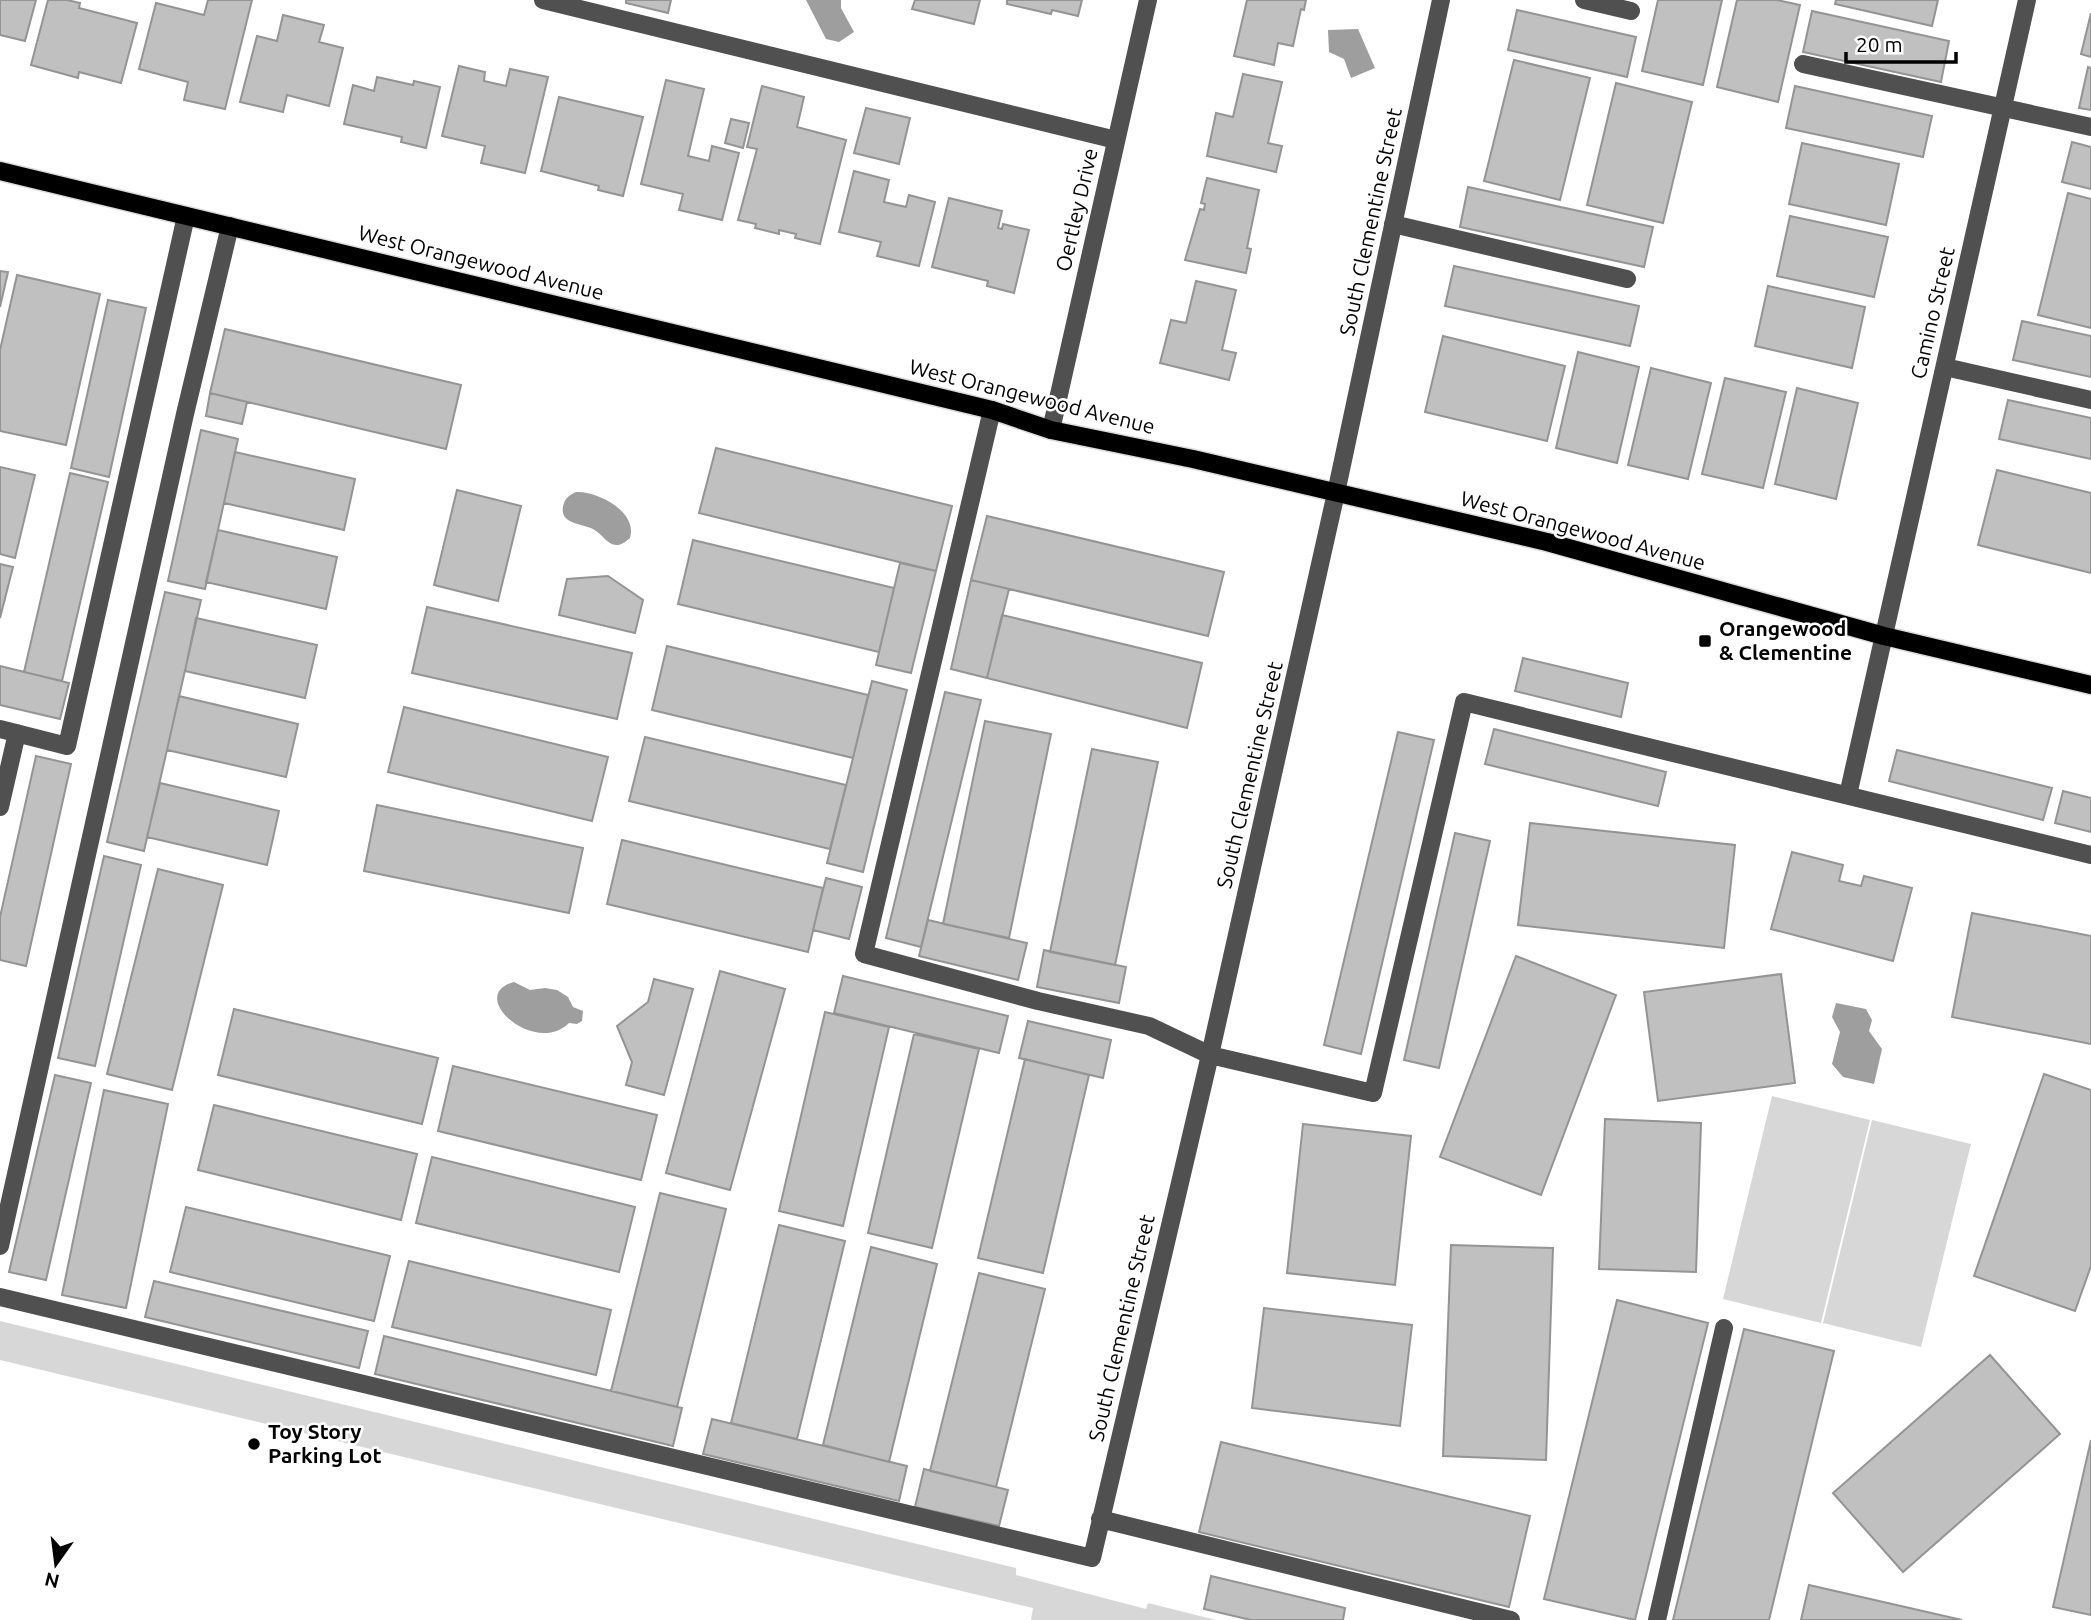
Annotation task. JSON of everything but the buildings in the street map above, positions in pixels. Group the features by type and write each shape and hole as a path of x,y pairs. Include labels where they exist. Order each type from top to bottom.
{"main road":[{"name":"West Orangewood Avenue","path":"0,171 992,410 1051,429 1193,458 1547,542 1884,636 2091,685"}],"street":[{"path":"544,0 1116,139"},
{"name":"Oertley Drive","path":"1051,429 1148,0"},
{"name":"South Clementine Street","path":"0,1297 1092,1558 1210,1055 1336,493 1441,0"},
{"path":"1584,0 1631,11"},
{"name":"Camino Street","path":"1848,795 2027,0"},
{"path":"1802,64 2091,127"},
{"path":"0,807 9,731 67,746 187,216"},
{"path":"1394,224 1627,279"},
{"path":"0,1246 182,428 230,226"},
{"path":"1945,367 2091,400"},
{"path":"992,410 864,954 1038,1001 1149,1026 1210,1055 1373,1093 1464,702 2091,855"},
{"path":"1657,1620 1724,1328"},
{"path":"1100,1519 1511,1620"}],"shaded area":[{"path":"806,0 841,0 841,8 854,32 839,42 826,39"},
{"path":"1358,29 1375,68 1351,78 1344,59 1329,52 1328,30"},
{"path":"576,492 595,495 614,505 628,520 630,538 624,543 614,545 593,529 567,519 563,510 564,503 568,496"},
{"path":"514,982 530,990 557,990 568,997 573,1007 583,1011 582,1021 577,1024 569,1023 555,1032 539,1033 510,1020 501,1010 497,999 501,989"},
{"path":"1836,1003 1866,1009 1872,1020 1869,1031 1882,1049 1874,1084 1843,1077 1832,1064 1840,1032 1832,1017"},
{"path":"1772,1096 1870,1120 1821,1323 1723,1299"},
{"path":"1872,1120 1971,1144 1921,1347 1823,1323"},
{"path":"0,1321 1016,1568 1016,1575 1146,1609 1148,1603 1216,1620 1031,1620 1033,1608 0,1360"}],"place":[{"name":"Orangewood & Clementine","path":"1705,641"},
{"name":"Toy Story Parking Lot","path":"254,1444"}]}
